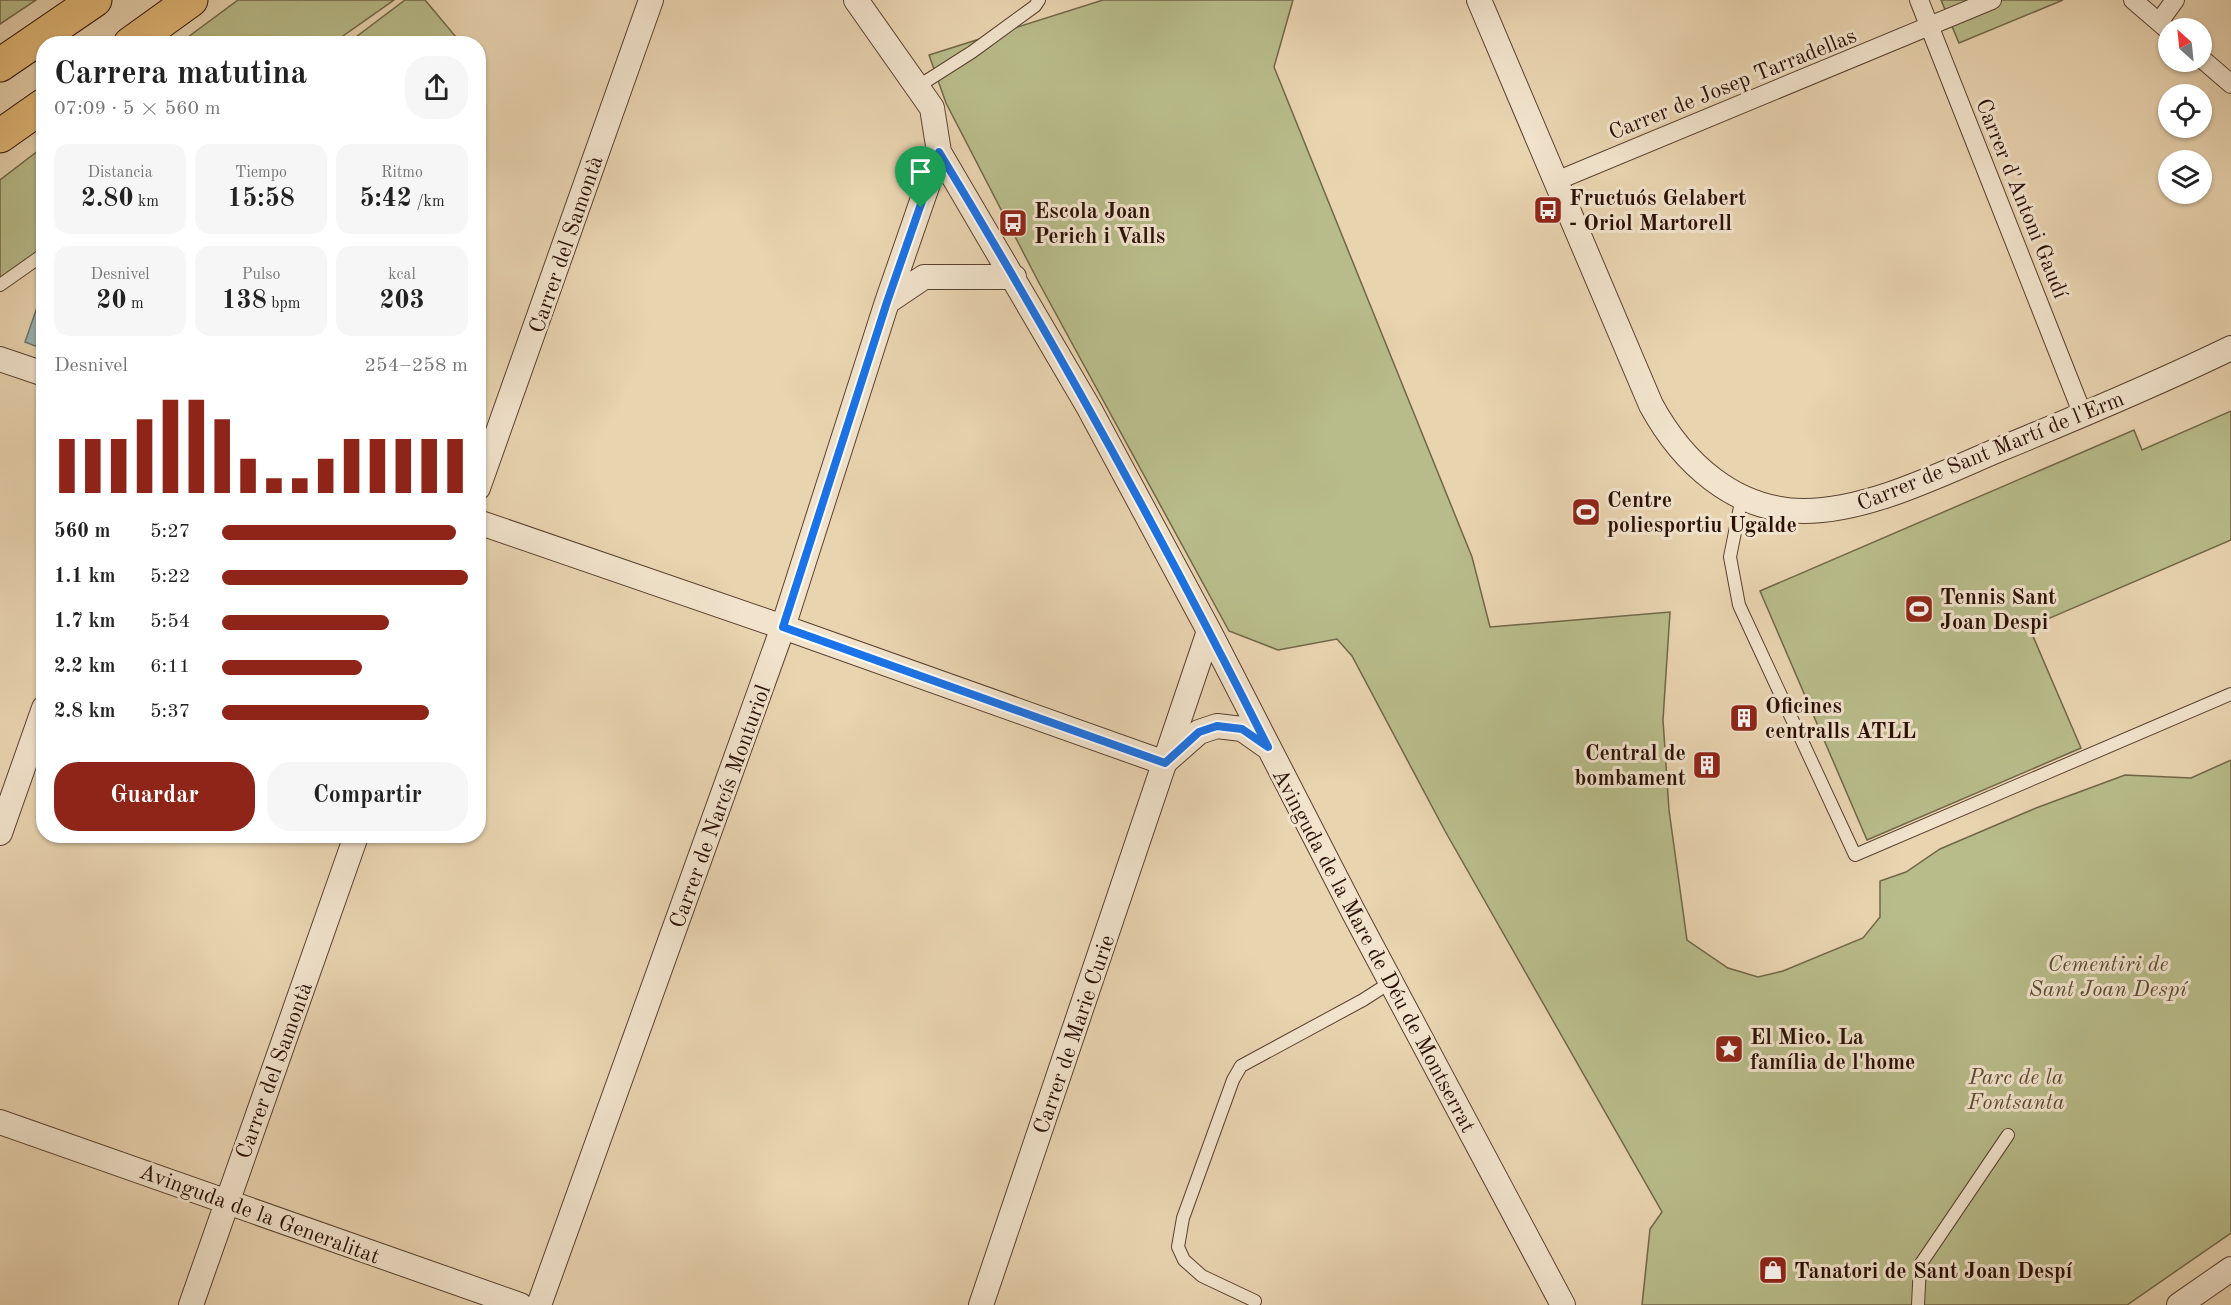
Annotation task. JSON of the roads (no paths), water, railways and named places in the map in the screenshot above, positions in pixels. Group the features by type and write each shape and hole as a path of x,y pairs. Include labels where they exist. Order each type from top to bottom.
{"highway":[{"path":"42,36 95,0"},
{"path":"141,36 191,0"},
{"path":"0,65 36,40"},
{"path":"0,136 36,111"}],"street":[{"name":"Carrer del Samontà","path":"486,465 651,0"},
{"name":"Avinguda de la Mare de Déu de Montserrat","path":"856,0 932,108 939,152 1089,408 1209,631 1391,982 1563,1305"},
{"name":"Carrer de Sant Martí de l'Erm","path":"1479,0 1662,427 1691,462 1715,482 1742,497 1770,506 1802,511 1841,509 1866,502 2083,415 2231,348"},
{"name":"Carrer d'Antoni Gaudí","path":"1919,0 2083,415"},
{"name":"Carrer de Josep Tarradellas","path":"1556,181 1992,0"},
{"path":"2133,0 2158,21"},
{"path":"2167,18 2175,0"},
{"path":"2212,68 2231,84"},
{"name":"Carrer de Narcís Monturiol","path":"539,1305 783,627 887,302 939,152"},
{"path":"887,302 924,277 1014,277"},
{"path":"0,359 36,371"},
{"path":"486,525 783,627 1165,763"},
{"name":"Carrer de Marie Curie","path":"981,1305 1209,631"},
{"name":"Carrer de Marie Curie","path":"1165,763 1199,732 1217,726 1242,729 1268,747"},
{"path":"0,833 36,731"},
{"name":"Carrer del Samontà","path":"191,1305 226,1200 354,843"},
{"name":"Avinguda de la Generalitat","path":"0,1122 520,1305"},
{"path":"2179,1305 2231,1269"}],"lane":[{"path":"917,87 972,52 1035,6 1039,0"},
{"path":"0,285 36,260"},
{"path":"1742,497 1730,557 1739,605 1855,855 2231,694"},
{"path":"1255,1301 1202,1276 1184,1260 1178,1247 1183,1218 1233,1080 1241,1066 1368,997 1391,982"},
{"path":"1918,1305 1920,1265 2008,1135"}],"water":[{"path":"36,310 36,346 25,342"}],"place":[{"name":"Fructuós Gelabert - Oriol Martorell","path":"1548,210"},
{"name":"Escola Joan Perich i Valls","path":"1013,223"},
{"name":"Centre poliesportiu Ugalde","path":"1586,512"},
{"name":"Tennis Sant Joan Despi","path":"1919,609"},
{"name":"Oficines centralls ATLL","path":"1744,718"},
{"name":"Central de bombament","path":"1707,765"},
{"name":"El Mico. La família de l'home","path":"1729,1049"},
{"name":"Tanatori de Sant Joan Despí","path":"1773,1270"}],"park label":[{"name":"Cementiri de Sant Joan Despí","path":"2108,976"},
{"name":"Parc de la Fontsanta","path":"2016,1088"}]}
